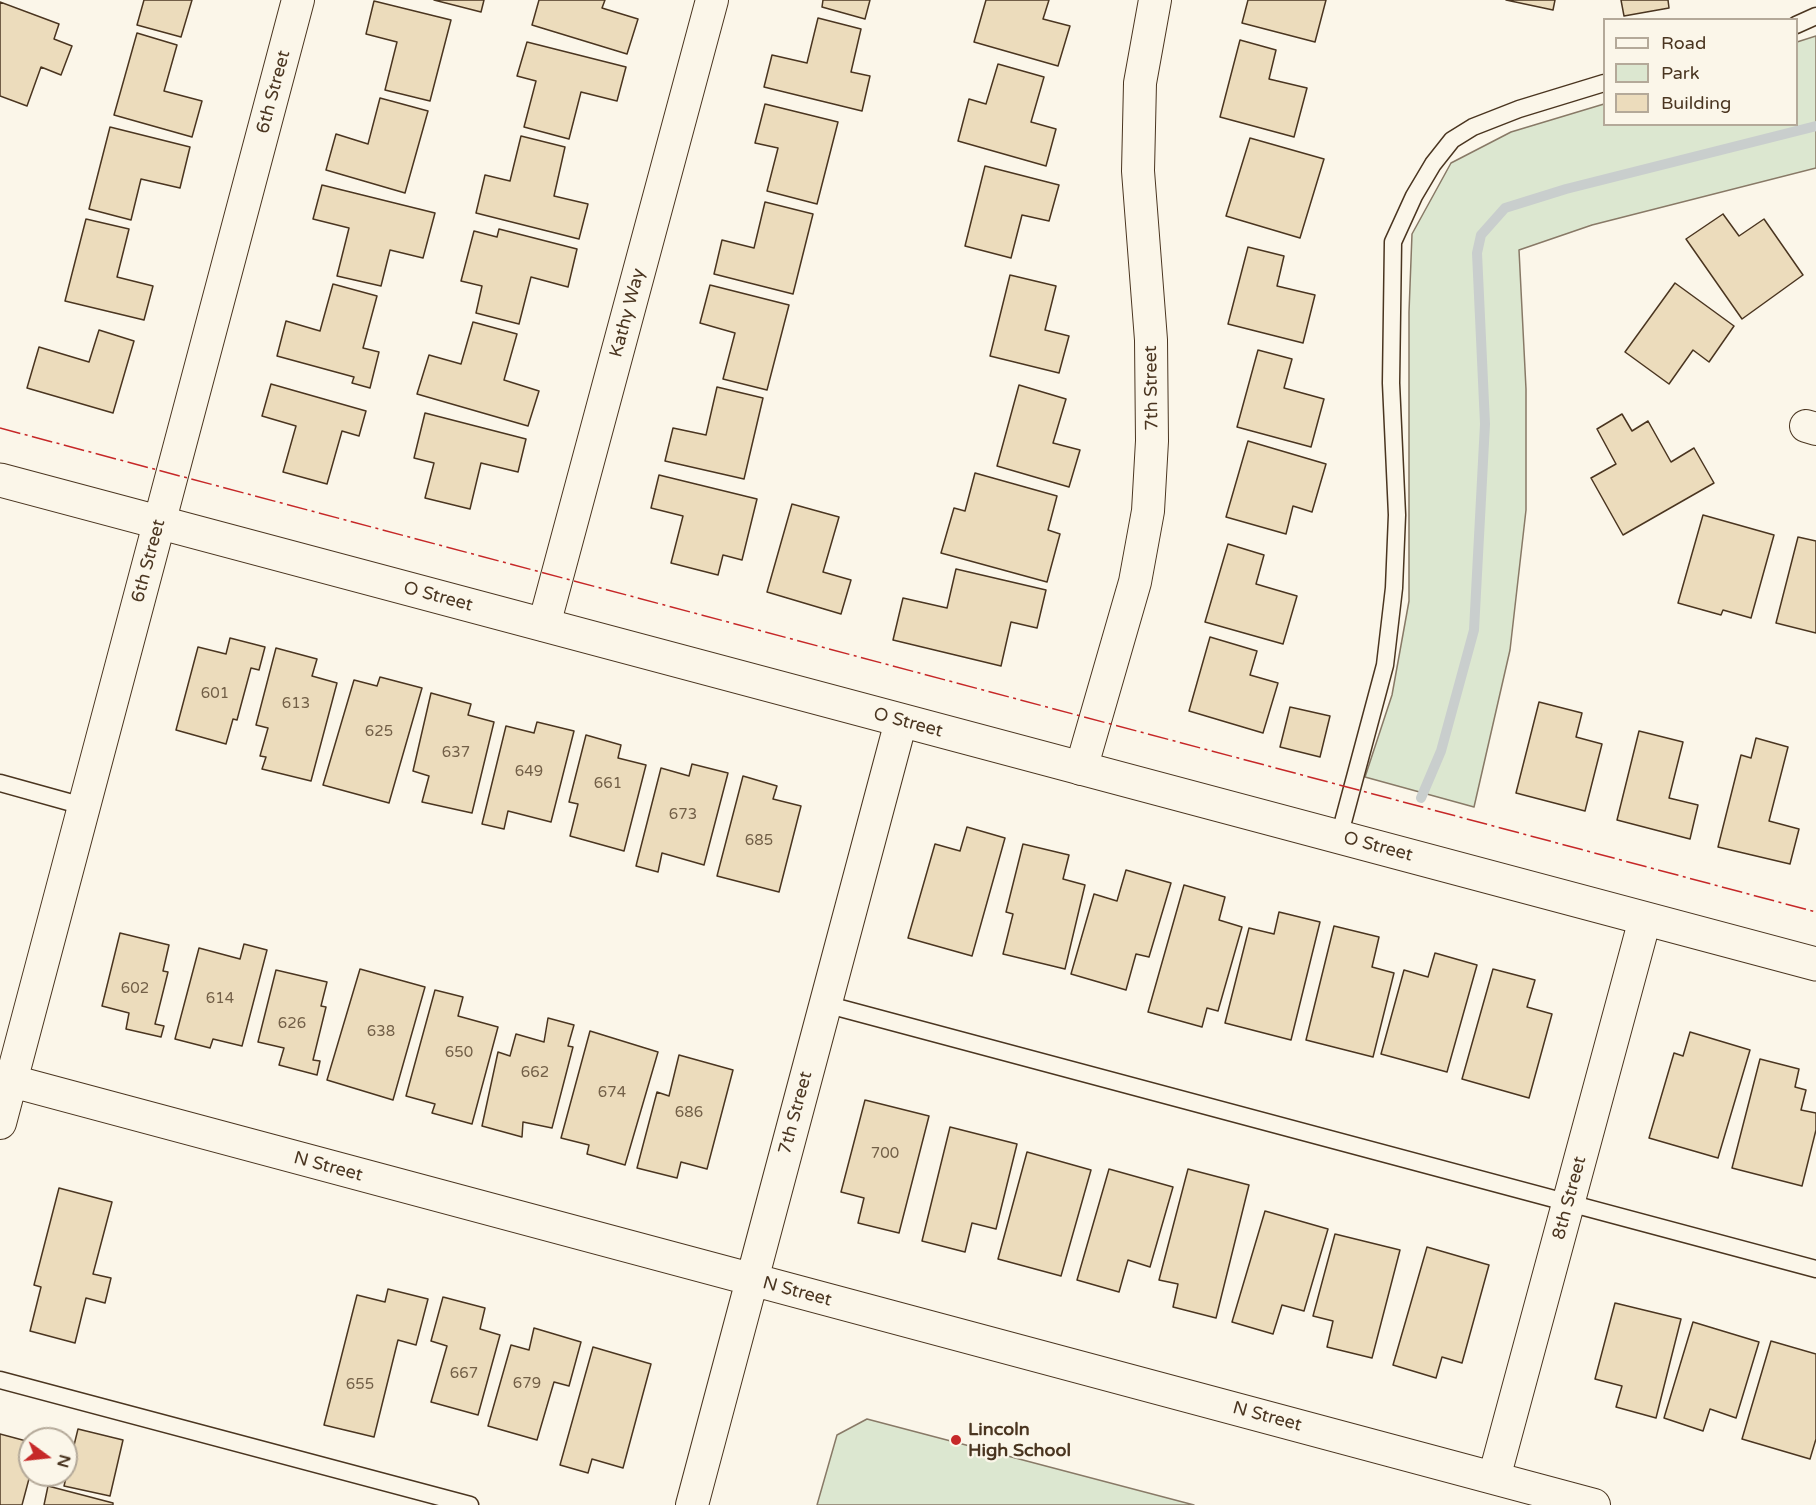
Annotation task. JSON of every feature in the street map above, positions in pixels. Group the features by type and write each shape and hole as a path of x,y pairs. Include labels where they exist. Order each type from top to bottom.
{"street":[{"name":"6th Street","path":"0,1123 6,1080 160,523 298,0"},
{"name":"Kathy Way","path":"544,626 712,0"},
{"name":"7th Street","path":"1082,769 1134,582 1148,511 1152,441 1151,340 1138,171 1140,83 1155,0"},
{"name":"O Street","path":"0,480 1816,964"},
{"name":"7th Street","path":"692,1505 901,721"},
{"name":"8th Street","path":"1494,1478 1645,919"},
{"name":"N Street","path":"6,1080 1594,1505"}],"lane":[{"path":"1798,25 1816,16"},
{"path":"1340,837 1385,665 1394,588 1397,515 1391,383 1393,242 1414,196 1433,164 1452,140 1473,127 1519,109 1603,84"},
{"path":"0,783 83,806"},
{"path":"825,1004 1816,1269"},
{"path":"0,1380 470,1505"}],"green space":[{"path":"1816,36 1816,168 1592,225 1519,250 1526,389 1526,510 1510,650 1474,807 1365,777 1392,695 1409,601 1409,312 1412,234 1451,163 1511,132 1603,104 1603,126 1798,126 1798,42"},
{"path":"867,1419 1194,1505 817,1505 837,1435"}],"building":[{"path":"144,0 192,0 181,37 137,25"},
{"path":"434,0 484,0 481,12"},
{"path":"539,0 605,0 602,8 638,19 627,54 532,25"},
{"path":"823,0 870,0 865,19 822,7"},
{"path":"986,0 1049,0 1043,19 1070,26 1058,66 974,42"},
{"path":"1248,0 1326,0 1315,42 1242,23"},
{"path":"1506,0 1555,0 1553,10"},
{"path":"1621,0 1668,0 1669,8 1624,16"},
{"path":"374,1 451,20 430,101 385,90 397,42 366,34"},
{"path":"0,2 59,24 54,39 72,46 61,75 41,67 27,106 0,96"},
{"path":"818,18 861,29 851,72 870,76 862,111 764,87 772,55 807,63"},
{"path":"137,33 177,45 164,91 202,101 192,137 114,115"},
{"path":"1240,40 1276,50 1269,79 1307,88 1294,137 1220,117"},
{"path":"527,42 626,67 617,101 581,92 569,139 524,127 536,81 517,76"},
{"path":"998,64 1044,77 1031,122 1056,129 1046,166 958,141 969,99 986,104"},
{"path":"380,98 428,111 405,193 326,170 336,134 368,144"},
{"path":"765,104 838,122 817,204 767,191 778,148 755,143"},
{"path":"110,127 190,147 180,188 141,179 131,220 89,209"},
{"path":"521,136 565,147 554,196 588,204 579,239 476,213 485,175 510,181"},
{"path":"1250,138 1324,159 1300,238 1226,216"},
{"path":"985,166 1059,185 1049,221 1022,215 1011,258 965,246"},
{"path":"322,185 435,213 423,258 390,250 381,286 337,276 349,228 313,219"},
{"path":"765,202 813,214 793,294 714,274 722,240 754,248"},
{"path":"1723,214 1739,236 1764,219 1803,275 1742,319 1686,239"},
{"path":"86,219 129,229 117,277 153,286 144,320 65,301"},
{"path":"499,229 577,249 568,287 531,277 519,324 476,313 482,286 461,281 474,231 497,237"},
{"path":"1248,247 1284,256 1277,286 1315,295 1303,343 1228,324"},
{"path":"1010,275 1056,286 1045,330 1069,336 1059,373 990,356"},
{"path":"1675,283 1734,326 1709,362 1693,350 1669,384 1625,352"},
{"path":"333,284 377,296 363,348 379,352 370,388 352,383 354,377 277,356 286,321 320,331"},
{"path":"710,285 789,305 767,390 723,379 735,333 700,323"},
{"path":"473,322 517,334 504,380 539,391 528,426 417,394 429,355 461,364"},
{"path":"99,330 134,341 113,413 27,388 39,347 89,362"},
{"path":"1258,350 1292,359 1284,388 1324,399 1311,447 1237,427"},
{"path":"271,384 366,411 359,436 342,431 327,484 283,472 296,426 262,416"},
{"path":"1019,385 1066,399 1053,443 1080,450 1069,487 997,466"},
{"path":"717,387 763,398 744,479 665,461 673,428 706,435"},
{"path":"425,413 526,439 518,472 481,463 470,509 425,498 434,463 414,458"},
{"path":"1622,414 1632,431 1648,421 1671,462 1694,448 1714,483 1623,535 1591,478 1616,464 1597,429"},
{"path":"1248,441 1326,464 1312,512 1293,506 1286,534 1226,517"},
{"path":"975,473 1057,496 1048,530 1060,534 1047,582 941,553 954,508 965,511"},
{"path":"659,475 757,499 742,560 723,555 718,575 671,563 683,516 651,508"},
{"path":"792,504 839,517 823,572 851,580 841,614 767,592"},
{"path":"1703,515 1774,535 1751,618 1723,610 1721,615 1678,603"},
{"path":"1798,537 1816,541 1816,633 1776,623"},
{"path":"1228,544 1264,555 1256,584 1297,596 1283,644 1205,622"},
{"path":"956,569 1046,590 1037,628 1011,622 1001,666 893,640 903,598 947,608"},
{"path":"1210,637 1257,651 1250,675 1278,683 1263,733 1189,711"},
{"path":"230,638 265,647 259,670 251,668 237,720 233,719 226,744 176,730 198,647 226,654"},
{"path":"276,648 317,659 312,676 337,683 311,781 262,769 266,757 260,756 268,728 256,725"},
{"path":"380,677 422,688 389,803 323,785 354,680 377,686"},
{"path":"431,693 471,704 468,715 494,722 472,813 422,802 429,776 413,771"},
{"path":"1539,702 1582,713 1576,737 1602,744 1585,811 1516,793"},
{"path":"1290,707 1330,716 1320,757 1280,747"},
{"path":"537,722 574,731 551,822 508,811 504,829 482,824 506,726 534,733"},
{"path":"1639,731 1683,742 1669,798 1698,805 1690,839 1617,820"},
{"path":"586,735 621,745 618,758 646,765 624,851 570,836 578,804 569,802"},
{"path":"1756,738 1788,747 1769,821 1799,829 1790,864 1718,847 1741,755 1751,758"},
{"path":"692,764 728,773 704,865 662,853 658,872 636,866 661,768 689,776"},
{"path":"743,776 777,786 773,799 801,806 779,892 717,876"},
{"path":"967,827 1005,838 972,956 908,938 935,844 960,851"},
{"path":"1023,844 1069,855 1063,879 1085,885 1065,969 1003,954 1013,914 1006,912"},
{"path":"1126,870 1171,883 1149,957 1136,954 1126,990 1071,974 1094,894 1117,901"},
{"path":"1184,885 1225,897 1219,920 1242,927 1218,1011 1207,1008 1202,1027 1148,1012"},
{"path":"1279,912 1320,922 1291,1040 1225,1023 1249,928 1274,934"},
{"path":"1334,926 1379,937 1372,967 1394,973 1373,1057 1306,1040"},
{"path":"120,933 169,945 163,971 168,972 155,1024 164,1026 161,1037 126,1029 129,1013 102,1006"},
{"path":"244,944 267,950 242,1046 213,1039 210,1048 175,1039 199,948 240,959"},
{"path":"1435,953 1477,965 1447,1072 1381,1054 1404,970 1428,977"},
{"path":"360,969 425,987 393,1100 327,1080"},
{"path":"1493,969 1535,980 1527,1007 1552,1014 1529,1098 1462,1079"},
{"path":"276,970 327,982 321,1006 326,1007 313,1060 320,1061 317,1075 279,1065 284,1048 258,1042"},
{"path":"435,990 463,997 458,1016 498,1027 472,1124 432,1113 435,1104 406,1096"},
{"path":"548,1018 574,1025 568,1046 573,1047 552,1128 523,1122 522,1137 482,1126 498,1052 510,1056 516,1034 544,1042"},
{"path":"590,1031 658,1052 625,1165 587,1154 589,1145 561,1138"},
{"path":"1690,1032 1750,1050 1718,1158 1649,1138 1674,1053 1683,1056"},
{"path":"679,1055 733,1070 707,1169 681,1162 677,1178 637,1168 657,1092 669,1096"},
{"path":"1760,1059 1799,1069 1795,1087 1806,1090 1801,1110 1816,1113 1816,1130 1802,1186 1732,1168"},
{"path":"865,1100 929,1116 899,1233 858,1223 864,1198 841,1192"},
{"path":"950,1127 1017,1144 996,1229 972,1223 965,1252 922,1241"},
{"path":"1027,1152 1091,1170 1061,1276 998,1259"},
{"path":"1109,1169 1173,1187 1150,1267 1128,1260 1119,1292 1077,1280"},
{"path":"1188,1169 1249,1185 1216,1318 1173,1307 1178,1284 1159,1280"},
{"path":"59,1188 112,1202 93,1274 111,1278 105,1303 86,1298 75,1343 30,1331 41,1287 34,1285"},
{"path":"1265,1211 1328,1229 1304,1311 1282,1305 1273,1334 1232,1322"},
{"path":"1335,1234 1400,1250 1372,1358 1327,1347 1333,1321 1313,1316"},
{"path":"1427,1247 1489,1265 1462,1363 1442,1357 1436,1378 1393,1365"},
{"path":"388,1289 428,1299 416,1345 398,1340 374,1437 324,1425 357,1295 385,1302"},
{"path":"443,1297 485,1308 480,1329 500,1335 478,1415 431,1402 447,1346 431,1341"},
{"path":"1615,1303 1681,1319 1656,1418 1616,1407 1622,1386 1595,1379"},
{"path":"1693,1322 1759,1342 1736,1418 1710,1409 1703,1431 1664,1418"},
{"path":"534,1328 581,1342 569,1386 554,1382 537,1440 488,1426 511,1345 529,1350"},
{"path":"1771,1341 1816,1354 1816,1439 1810,1459 1742,1439"},
{"path":"593,1347 651,1364 623,1468 592,1459 588,1473 560,1465"},
{"path":"78,1429 123,1440 110,1496 69,1487 78,1487"},
{"path":"0,1434 18,1439 18,1487 27,1487 22,1505 0,1505"},
{"path":"48,1487 113,1503 113,1505 44,1505"}],"waterway":[{"path":"1421,798 1441,751 1474,630 1485,424 1477,253 1481,235 1505,208 1566,189 1816,126"}],"power":[{"path":"0,428 1816,912"}],"place":[{"name":"Lincoln High School","path":"956,1440"}]}
